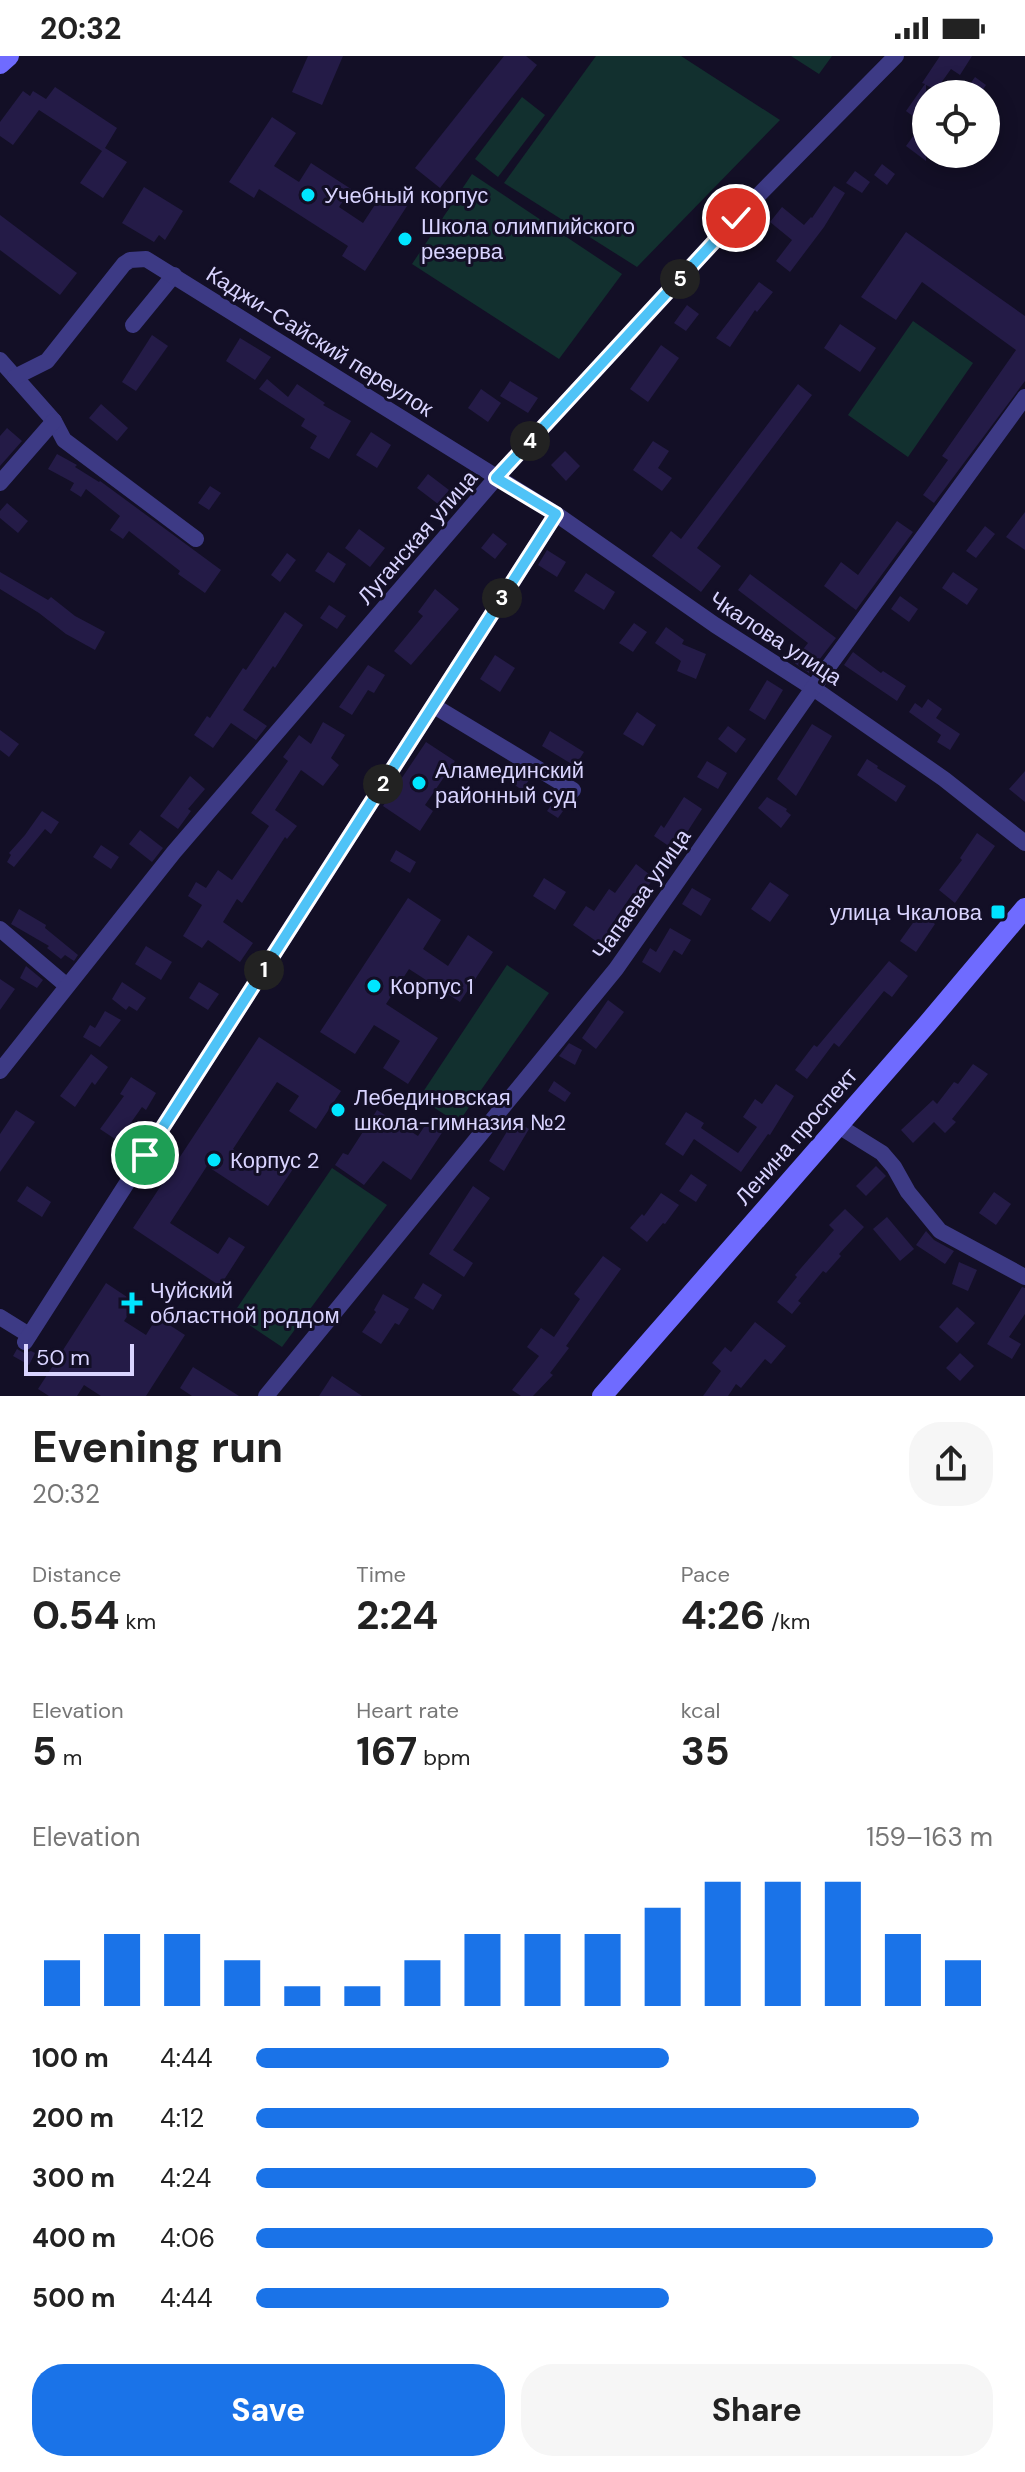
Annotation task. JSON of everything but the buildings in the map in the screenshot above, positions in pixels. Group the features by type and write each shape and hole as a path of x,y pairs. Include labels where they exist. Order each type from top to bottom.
{"main road":[{"path":"0,64 9,56"},
{"name":"Ленина проспект","path":"602,1396 1025,908"}],"street":[{"name":"Луганская улица","path":"0,1071 174,852 496,478 736,218 896,56"},
{"path":"15,377 47,361 130,260 146,259 174,275"},
{"name":"Каджи-Сайский переулок","path":"133,325 174,275 496,478"},
{"path":"0,360 54,421 64,440 196,539"},
{"name":"Чапаева улица","path":"266,1396 616,969 813,688 1025,397"},
{"path":"0,483 54,421"},
{"name":"Чкалова улица","path":"496,478 556,514 715,625 813,688 944,779 1025,843"},
{"path":"0,1317 27,1339 556,514"},
{"path":"434,706 573,790"},
{"path":"0,929 67,986"},
{"path":"837,1125 882,1153 908,1192 940,1231 1025,1277"}],"green space":[{"path":"596,56 681,56 780,120 637,267 504,183"},
{"path":"791,56 832,56 819,74"},
{"path":"522,97 545,115 498,177 475,159"},
{"path":"472,174 622,274 559,359 412,264"},
{"path":"913,321 973,363 908,457 848,415"},
{"path":"507,965 549,993 458,1123 419,1098"},
{"path":"332,1168 387,1205 282,1347 233,1314"}],"place":[{"name":"Учебный корпус","path":"308,195"},
{"name":"Школа олимпийского резерва","path":"405,239"},
{"name":"Аламединский районный суд","path":"419,783"},
{"name":"улица Чкалова","path":"998,912"},
{"name":"Корпус 1","path":"374,986"},
{"name":"Лебединовская школа-гимназия №2","path":"338,1110"},
{"name":"Корпус 2","path":"214,1160"},
{"name":"Чуйский областной роддом","path":"132,1303"}],"route":[{"path":"145,1155 556,514 496,478 736,218"}]}
